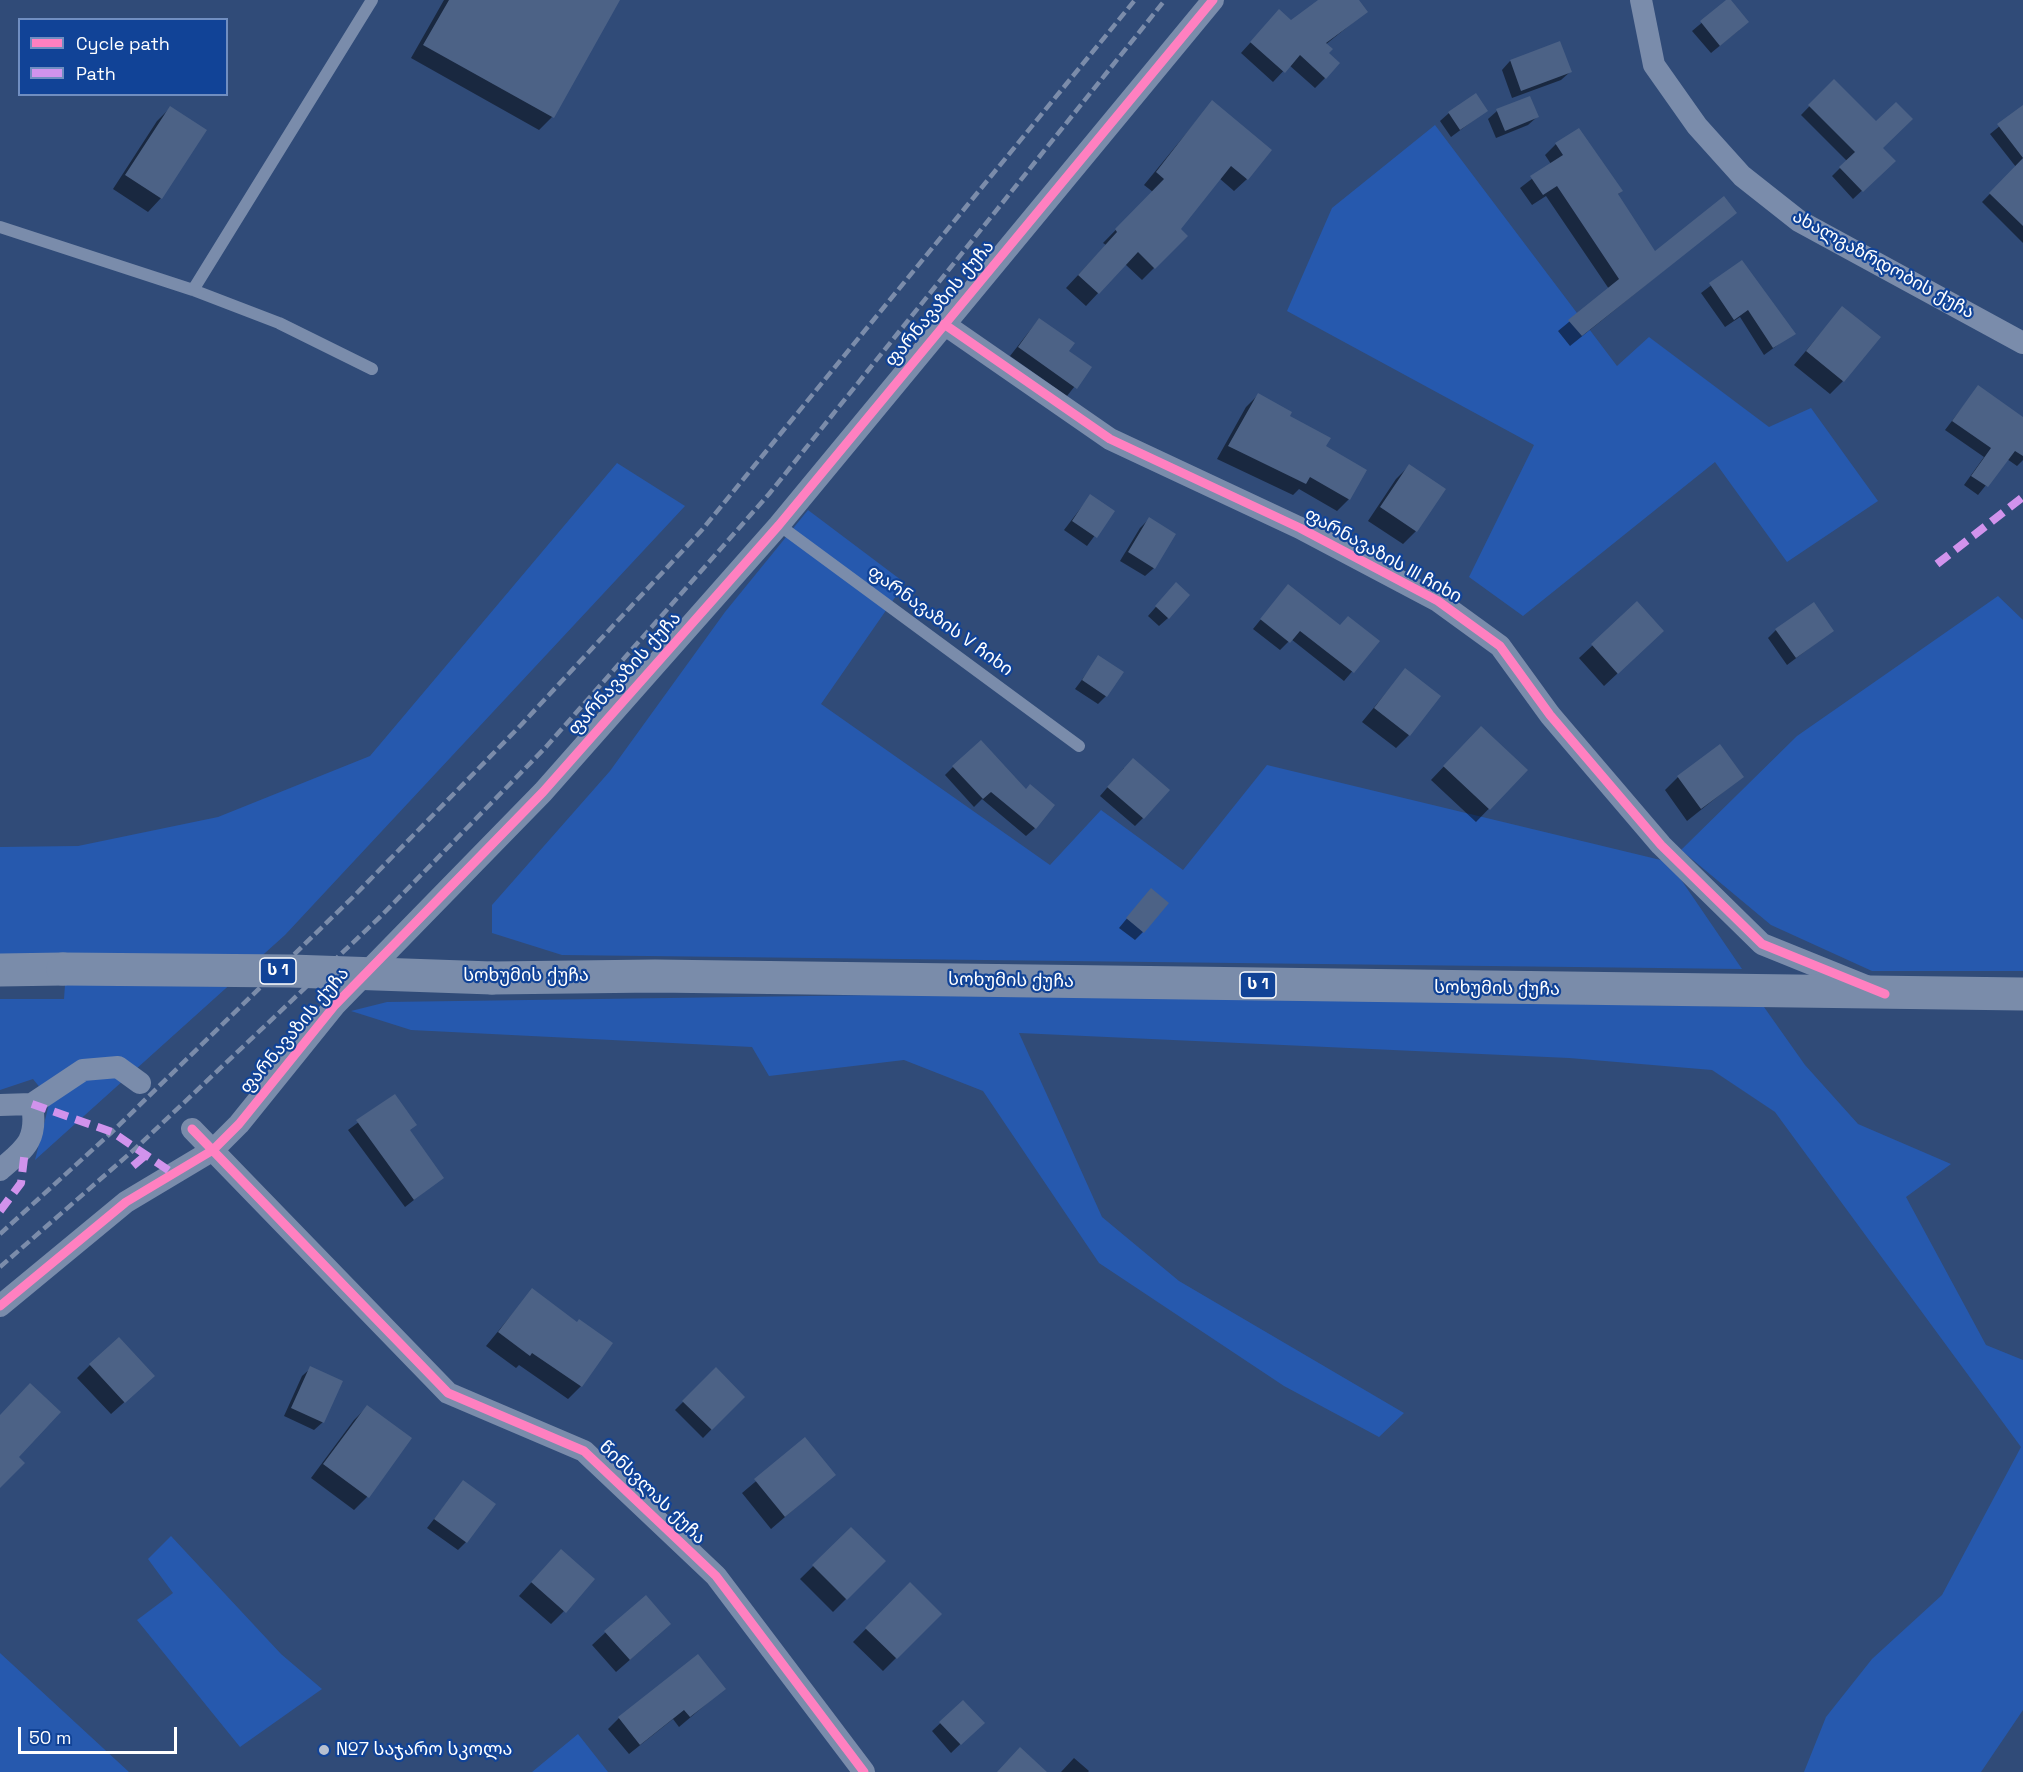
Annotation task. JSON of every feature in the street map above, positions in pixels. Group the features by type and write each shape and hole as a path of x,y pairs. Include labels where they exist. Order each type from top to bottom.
{"highway":[{"name":"სოხუმის ქუჩა","path":"0,970 291,971 492,978 655,976 1885,994 2023,994"}],"street":[{"name":"ფარნავაზის ქუჩა","path":"0,1306 126,1202 213,1149 238,1124 335,1005 543,792 779,525 1213,0"},
{"name":"ახალგაზრდობის ქუჩა","path":"1641,0 1654,65 1697,126 1742,176 1799,221 2023,343"},
{"name":"ფარნავაზის III ჩიხი","path":"944,324 1110,439 1300,528 1438,602 1500,646 1550,716 1661,845 1762,944 1885,994"},
{"path":"0,1105 32,1104 83,1070 118,1066 140,1083"},
{"path":"0,1170 25,1150 35,1126 32,1104"},
{"name":"წინსვლას ქუჩა","path":"192,1129 448,1393 584,1451 716,1576 864,1772"}],"lane":[{"path":"194,290 372,0"},
{"path":"0,227 194,290 279,323 372,369"},
{"name":"ფარნავაზის V ჩიხი","path":"779,525 1079,746"}],"shaded area":[{"path":"1435,125 1617,366 1649,337 1769,427 1811,408 1878,501 1787,562 1715,462 1523,616 1469,577 1534,445 1287,311 1332,208"},
{"path":"617,463 685,506 285,935 35,1160 50,1100 33,1079 0,1090 0,999 64,999 67,956 0,956 0,847 78,846 218,817 370,756"},
{"path":"808,510 905,583 821,704 1050,865 1101,810 1183,870 1267,765 1669,862 1742,969 562,955 492,933 492,905 610,771 725,612"},
{"path":"1998,596 2023,620 2023,971 1872,971 1771,925 1681,850 1797,736"},
{"path":"949,994 1764,1007 1805,1065 1858,1124 1951,1164 1906,1197 1986,1345 2023,1360 2023,1710 1981,1772 1804,1772 1826,1717 1872,1659 1942,1595 2021,1447 1775,1112 1712,1070 1569,1058 1019,1033 1102,1217 1179,1281 1404,1413 1379,1437 1284,1386 1099,1263 983,1091 904,1060 769,1076 752,1047 411,1030 351,1011 387,1002"},
{"path":"171,1536 281,1654 322,1689 240,1747 137,1620 173,1593 148,1559"},
{"path":"0,1653 129,1772 0,1772"},
{"path":"578,1734 608,1772 532,1772"}],"building":[{"path":"449,0 620,0 554,118 423,45"},
{"path":"1318,0 1359,0 1368,12 1326,43 1333,49 1329,53 1340,63 1326,79 1300,55 1285,73 1250,42 1279,9 1291,20"},
{"path":"1726,0 1731,0 1749,22 1720,46 1700,21"},
{"path":"1560,41 1572,72 1521,91 1510,60"},
{"path":"1834,79 1876,121 1896,102 1913,119 1883,148 1896,161 1863,192 1839,167 1855,152 1808,105"},
{"path":"1476,93 1488,111 1460,130 1448,112"},
{"path":"1530,96 1539,117 1505,131 1496,109"},
{"path":"1212,100 1272,150 1248,180 1231,166 1181,229 1188,236 1155,269 1138,252 1099,294 1078,275 1117,232 1115,229 1164,179 1156,172"},
{"path":"2023,105 2023,158 1997,124"},
{"path":"170,106 207,130 162,199 125,175"},
{"path":"1579,128 1623,191 1618,194 1655,251 1724,196 1737,213 1582,336 1568,320 1619,279 1557,186 1543,195 1530,176 1563,155 1555,143"},
{"path":"2023,158 2023,226 1989,193"},
{"path":"1742,260 1796,334 1773,348 1748,310 1734,320 1709,283"},
{"path":"1842,306 1881,337 1844,382 1806,351"},
{"path":"1039,318 1075,343 1069,351 1092,367 1077,389 1018,347"},
{"path":"1978,385 2023,417 2023,456 2015,451 1988,487 1971,476 1991,448 1952,421"},
{"path":"1258,393 1292,412 1290,416 1331,438 1326,446 1367,470 1350,500 1310,477 1306,484 1228,446"},
{"path":"1409,464 1446,489 1417,532 1380,507"},
{"path":"1090,494 1115,511 1097,538 1072,521"},
{"path":"1149,517 1176,534 1155,569 1128,552"},
{"path":"1176,582 1190,595 1169,619 1155,606"},
{"path":"1288,584 1340,625 1348,616 1380,641 1354,673 1300,631 1290,643 1260,619"},
{"path":"1637,601 1664,631 1618,674 1591,644"},
{"path":"1814,602 1834,631 1796,658 1775,629"},
{"path":"1098,655 1124,672 1107,697 1082,680"},
{"path":"1405,668 1441,696 1410,736 1374,708"},
{"path":"1481,726 1528,770 1490,810 1443,766"},
{"path":"981,740 1026,789 1030,784 1055,805 1036,829 991,792 983,799 952,766"},
{"path":"1720,744 1744,777 1701,809 1677,776"},
{"path":"1133,758 1170,790 1144,819 1107,787"},
{"path":"1151,888 1169,903 1144,933 1126,918"},
{"path":"395,1094 417,1125 410,1130 444,1178 414,1200 356,1120"},
{"path":"532,1288 577,1322 579,1319 613,1343 582,1387 532,1353 530,1356 498,1332"},
{"path":"119,1337 155,1376 125,1403 89,1364"},
{"path":"310,1366 343,1381 324,1423 291,1408"},
{"path":"716,1367 745,1397 712,1430 682,1401"},
{"path":"30,1383 61,1412 19,1457 25,1463 0,1488 0,1415"},
{"path":"367,1405 412,1438 369,1498 323,1464"},
{"path":"805,1437 836,1475 785,1517 754,1479"},
{"path":"463,1480 496,1504 467,1543 434,1519"},
{"path":"851,1527 886,1561 847,1600 812,1565"},
{"path":"561,1549 595,1579 566,1613 531,1582"},
{"path":"910,1582 942,1614 897,1659 865,1628"},
{"path":"646,1595 671,1624 630,1660 604,1631"},
{"path":"698,1654 726,1689 690,1717 684,1710 640,1745 618,1717"},
{"path":"963,1700 985,1723 961,1745 939,1722"},
{"path":"1020,1747 1047,1772 997,1772"}],"railway":[{"path":"0,1234 112,1132 353,897 521,725 701,531 1135,0"},
{"path":"0,1267 136,1148 380,917 545,748 769,494 1165,0"}],"marked path":[{"path":"1937,564 2023,497"},
{"path":"32,1104 112,1132 174,1174"},
{"path":"0,1211 21,1183 25,1150"},
{"path":"133,1166 146,1155"}],"cycle path":[{"path":"0,1306 126,1202 213,1150 239,1124 335,1005 543,792 779,525 1213,0"},
{"path":"944,324 1110,439 1300,528 1438,601 1500,646 1550,715 1661,845 1762,944 1885,994"},
{"path":"192,1129 448,1393 584,1451 716,1576 864,1772"}],"place":[{"name":"№7 საჯარო სკოლა","path":"324,1750"}]}
